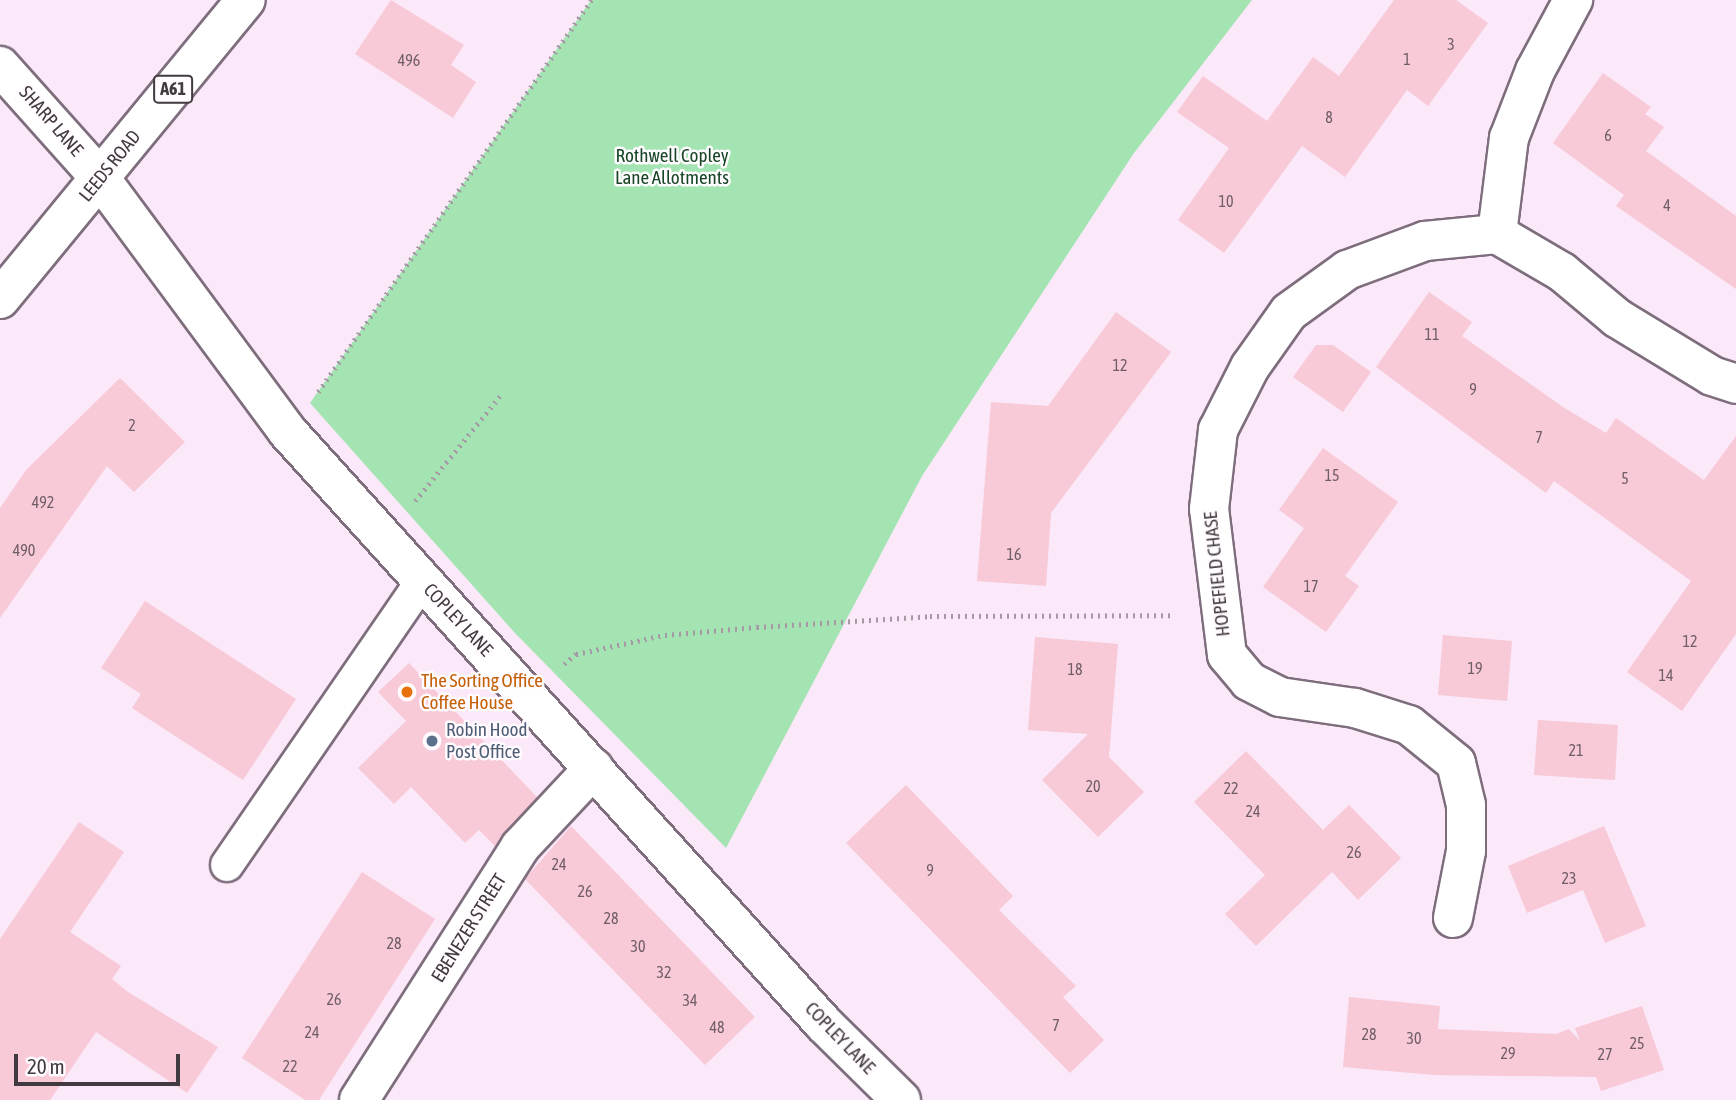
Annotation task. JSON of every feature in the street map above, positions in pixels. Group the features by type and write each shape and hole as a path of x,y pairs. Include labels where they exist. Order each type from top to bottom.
{"street":[{"name":"LEEDS ROAD","path":"0,299 246,0"},
{"path":"1573,0 1535,71 1509,138 1497,234 1562,272 1617,318 1712,376 1736,384"},
{"name":"SHARP LANE","path":"0,66 100,177"},
{"name":"COPLEY LANE","path":"100,177 287,431 379,536 594,768 824,1024 901,1100"},
{"name":"HOPEFIELD CHASE","path":"1452,918 1466,851 1466,805 1456,764 1409,725 1355,708 1280,697 1249,681 1227,655 1219,614 1209,509 1218,430 1250,367 1289,312 1347,270 1425,241 1497,234"},
{"name":"EBENEZER STREET","path":"359,1100 520,847 594,768"}],"lane":[{"path":"227,865 422,581"}],"path":[{"path":"287,431 591,0"},
{"path":"379,536 427,490 500,396"},
{"path":"527,695 576,654 665,635 930,616 1219,614"}],"green space":[{"name":"Rothwell Copley Lane Allotments","path":"591,0 1252,0 1134,153 922,476 726,848 514,632 310,403"}],"building":[{"path":"391,0 464,45 451,65 476,82 453,118 355,54"},
{"path":"1394,0 1456,0 1488,23 1428,106 1407,90 1345,177 1302,146 1224,253 1178,220 1229,148 1177,112 1203,76 1267,121 1313,57 1339,76"},
{"path":"1603,73 1651,107 1645,114 1664,127 1646,151 1736,216 1736,289 1616,206 1624,195 1553,143"},
{"path":"1429,292 1472,322 1462,336 1563,407 1606,433 1616,418 1704,480 1736,436 1736,634 1682,711 1627,672 1691,581 1554,481 1546,493 1376,367"},
{"path":"1116,312 1171,352 1051,513 1046,586 977,581 991,402 1048,406"},
{"path":"1316,345 1333,345 1371,372 1343,412 1293,377"},
{"path":"120,378 185,442 134,492 107,466 0,618 0,508 26,470"},
{"path":"1323,448 1398,502 1345,576 1359,586 1326,632 1263,587 1304,528 1279,510"},
{"path":"145,601 296,699 243,780 132,708 141,694 101,668"},
{"path":"1443,635 1512,641 1507,701 1438,695"},
{"path":"1035,637 1118,644 1109,757 1144,792 1098,837 1042,780 1088,734 1028,730"},
{"path":"409,663 537,797 495,846 479,830 465,843 411,787 394,804 358,768 406,721 378,692"},
{"path":"1538,720 1618,725 1615,780 1534,775"},
{"path":"1246,751 1323,830 1349,805 1401,858 1358,900 1332,872 1256,946 1225,914 1265,875 1194,802"},
{"path":"906,785 1013,896 999,910 1076,986 1063,997 1104,1040 1070,1073 846,843"},
{"path":"79,822 124,852 70,932 121,966 112,979 128,992 218,1047 187,1093 96,1032 50,1100 0,1100 0,939"},
{"path":"571,826 755,1017 705,1065 525,879"},
{"path":"1604,826 1646,926 1605,943 1583,890 1527,913 1508,866"},
{"path":"362,872 435,919 319,1100 305,1100 242,1058"},
{"path":"1349,997 1440,1006 1438,1029 1556,1034 1569,1029 1580,1041 1575,1028 1642,1006 1664,1070 1601,1091 1596,1077 1434,1075 1343,1067"}],"place":[{"name":"The Sorting Office Coffee House","path":"407,692"},
{"name":"Robin Hood Post Office","path":"432,741"}]}
